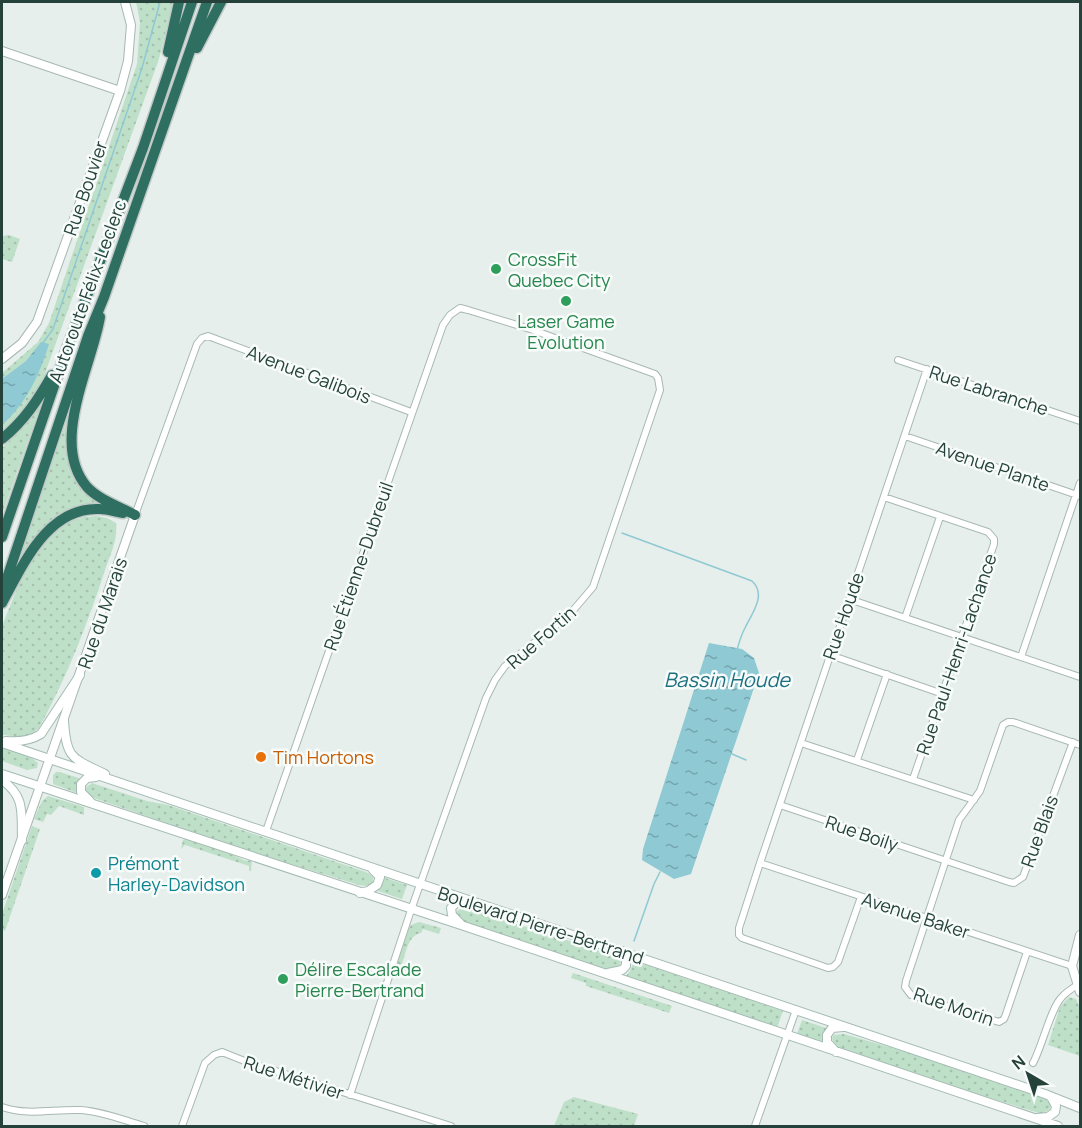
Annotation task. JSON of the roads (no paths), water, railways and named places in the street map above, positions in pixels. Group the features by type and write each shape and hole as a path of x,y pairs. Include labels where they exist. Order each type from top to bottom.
{"highway":[{"path":"122,202 171,40 179,2"},
{"name":"Autoroute Félix-Leclerc","path":"2,537 66,351 142,148 192,2"},
{"name":"Autoroute Félix-Leclerc","path":"2,593 88,336 104,297 207,2"},
{"path":"187,55 196,48 221,2"},
{"path":"104,297 98,334 75,411 71,450 74,465 89,489 135,515"},
{"path":"2,439 34,407 66,351"},
{"path":"2,603 29,554 61,520 71,514 100,509 135,515"}],"main road":[{"path":"2,742 33,739 41,734 80,675"},
{"path":"64,720 65,743 73,757 135,789"},
{"name":"Boulevard Pierre-Bertrand","path":"2,742 99,777 267,831 1080,1108"},
{"name":"Boulevard Pierre-Bertrand","path":"2,774 464,926 1058,1126"},
{"path":"93,804 82,793 81,784 87,778 99,777"},
{"path":"2,780 17,793 21,804 22,840"},
{"path":"359,893 374,888 378,883 380,876 369,867"},
{"path":"464,926 451,915 451,908 457,902 471,902"},
{"path":"604,973 616,972 625,968 627,962 622,951"},
{"path":"837,1053 827,1042 827,1035 834,1027 846,1027"},
{"path":"1034,1118 1048,1117 1055,1112 1056,1106 1052,1097"}],"street":[{"name":"Rue Bouvier","path":"2,359 22,344 37,322 120,91 128,61 131,25 126,2"},
{"path":"2,51 120,91"},
{"name":"Rue Étienne-Dubreuil","path":"267,831 443,325 450,315 460,308"},
{"name":"Rue Fortin","path":"350,1095 459,772 495,680 505,666 570,614 593,587 660,390 655,374 530,329 460,308"},
{"name":"Rue du Marais","path":"2,895 197,344 202,338 208,336"},
{"name":"Avenue Galibois","path":"208,336 411,412"},
{"name":"Rue Labranche","path":"898,360 1080,421"},
{"name":"Rue Houde","path":"861,897 838,962 833,967 828,968 739,935 739,928 760,863 927,369"},
{"name":"Avenue Plante","path":"904,436 1078,495"},
{"path":"1021,657 1078,495 1080,483"},
{"name":"Rue Paul-Henri-Lachance","path":"884,497 988,532 994,539 913,779"},
{"path":"905,618 940,517"},
{"path":"849,599 1080,676"},
{"path":"830,655 943,694"},
{"path":"857,760 887,674"},
{"path":"926,918 959,820 980,791 1000,729 1008,722 1014,722 1080,745"},
{"path":"801,742 974,800"},
{"name":"Rue Blais","path":"945,862 1009,882 1023,877 1073,742"},
{"name":"Rue Boily","path":"780,805 945,862"},
{"name":"Avenue Baker","path":"760,863 1072,966"},
{"name":"Rue Morin","path":"926,918 906,981 905,987 912,995 999,1023 1006,1014 1027,952"},
{"path":"1033,1063 1041,1048 1056,1005 1061,997 1079,989 1072,966 1080,935"},
{"path":"755,1126 796,1010"},
{"name":"Rue Métivier","path":"182,1126 205,1063 214,1055 222,1052 247,1062 451,1126"},
{"path":"2,1107 19,1112 80,1110 104,1114 144,1126"}],"water":[{"path":"41,342 49,344 37,377 18,408 2,425 2,379 26,361"},
{"name":"Bassin Houde","path":"709,643 742,649 754,658 759,673 691,874 674,879 642,860 643,849"}],"waterway":[{"path":"43,343 53,329 142,68 160,2"},
{"path":"622,533 752,581 758,592 757,604 742,633 737,650"},
{"path":"732,754 746,760"},
{"path":"634,941 660,872"}],"place":[{"name":"CrossFit Quebec City","path":"496,269"},
{"name":"Laser Game Evolution","path":"566,301"},
{"name":"Tim Hortons","path":"261,757"},
{"name":"Prémont Harley-Davidson","path":"96,873"},
{"name":"Délire Escalade Pierre-Bertrand","path":"283,979"}]}
